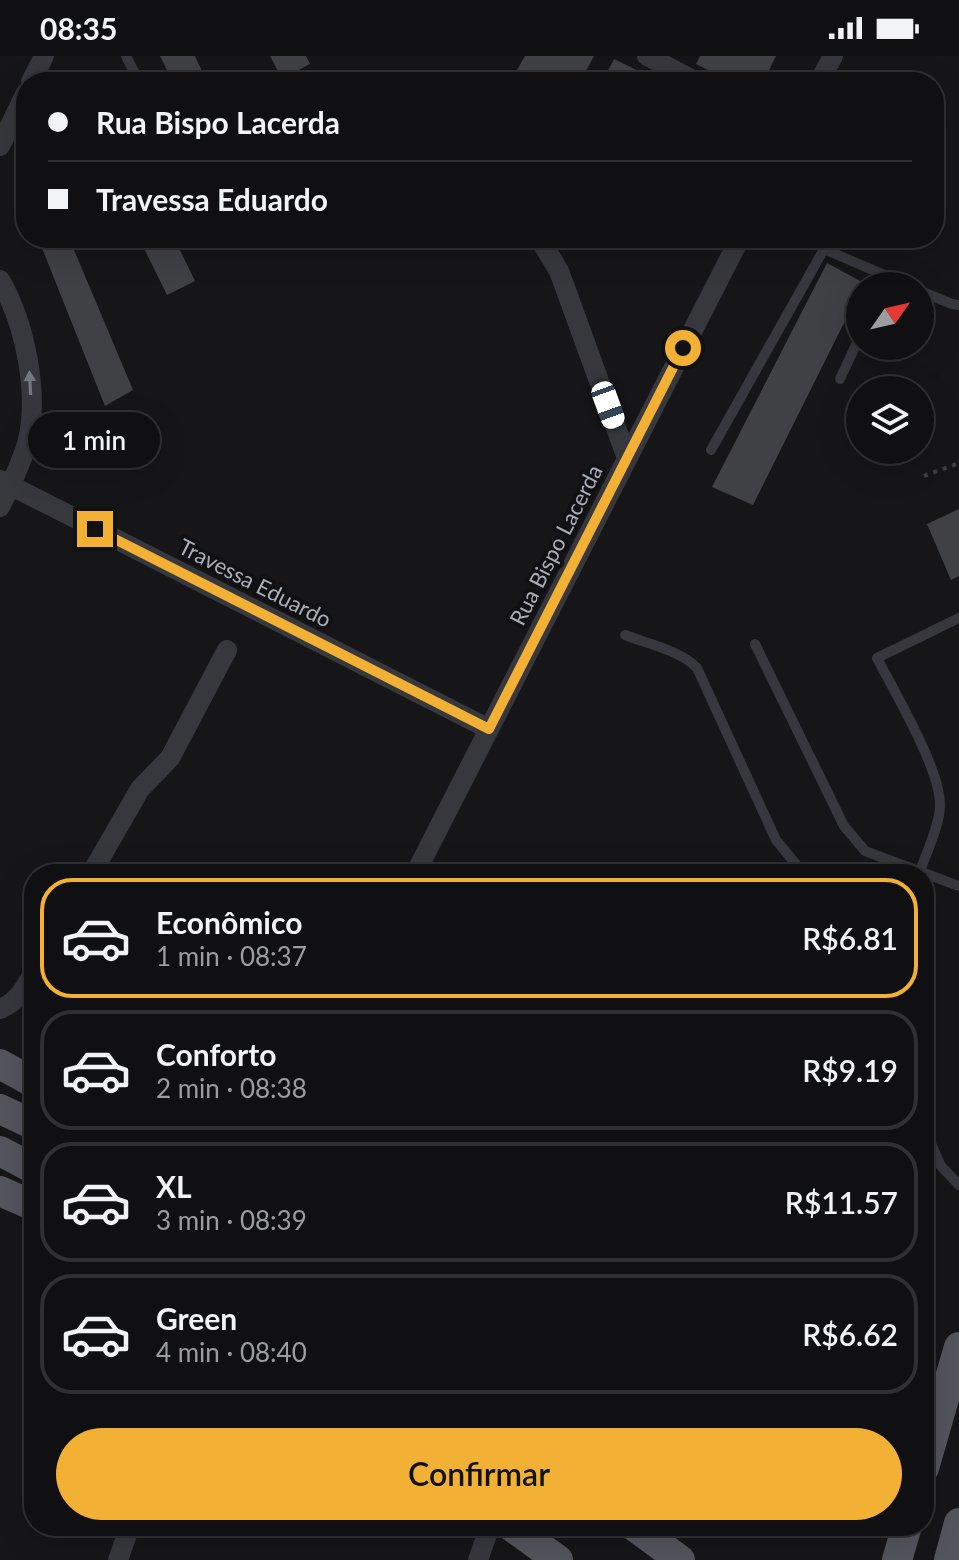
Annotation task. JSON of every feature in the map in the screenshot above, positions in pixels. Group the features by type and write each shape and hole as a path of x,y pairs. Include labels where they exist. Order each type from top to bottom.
{"main road":[{"path":"0,1064 24,1077"},
{"path":"0,1109 24,1120"},
{"path":"0,1151 24,1164"},
{"path":"0,1191 24,1202"},
{"path":"934,1433 959,1347"},
{"path":"949,1560 959,1523"},
{"path":"525,1536 558,1560"},
{"path":"648,1536 680,1560"},
{"path":"897,1560 904,1536"}],"street":[{"path":"647,56 678,72"},
{"path":"0,146 16,113"},
{"path":"545,248 559,271 627,458"},
{"name":"Rua Bispo Lacerda","path":"420,864 735,248"},
{"path":"0,280 19,328 30,370 32,408 27,442 6,483 0,507"},
{"name":"Travessa Eduardo","path":"6,483 489,729"},
{"path":"97,864 140,789 170,758 227,650"},
{"path":"0,1009 13,1004 24,987"},
{"path":"118,1560 126,1536"},
{"path":"478,1560 486,1536"}],"lane":[{"path":"711,450 824,249 869,272"},
{"path":"934,297 959,305"},
{"path":"840,379 849,360"},
{"path":"922,864 941,809 939,790 931,766 877,658 959,618"},
{"path":"625,635 680,656 697,668 776,840 796,864"},
{"path":"755,644 844,826 865,851 901,864"},
{"path":"934,876 959,886"},
{"path":"934,1150 941,1166 959,1185"}],"path":[{"path":"924,476 959,463"}],"building":[{"path":"160,56 195,56 202,72 168,72"},
{"path":"270,56 306,56 310,64 295,72 278,72"},
{"path":"525,56 594,56 585,72 517,70"},
{"path":"700,56 776,56 768,72 712,72 696,64"},
{"path":"614,59 641,72 607,72"},
{"path":"42,248 73,248 133,390 105,406"},
{"path":"144,248 179,248 195,281 167,295"},
{"path":"827,263 846,273 846,319 753,505 712,487"},
{"path":"959,509 959,576 951,580 927,524"}],"route":[{"path":"95,529 489,729 683,348"}]}
